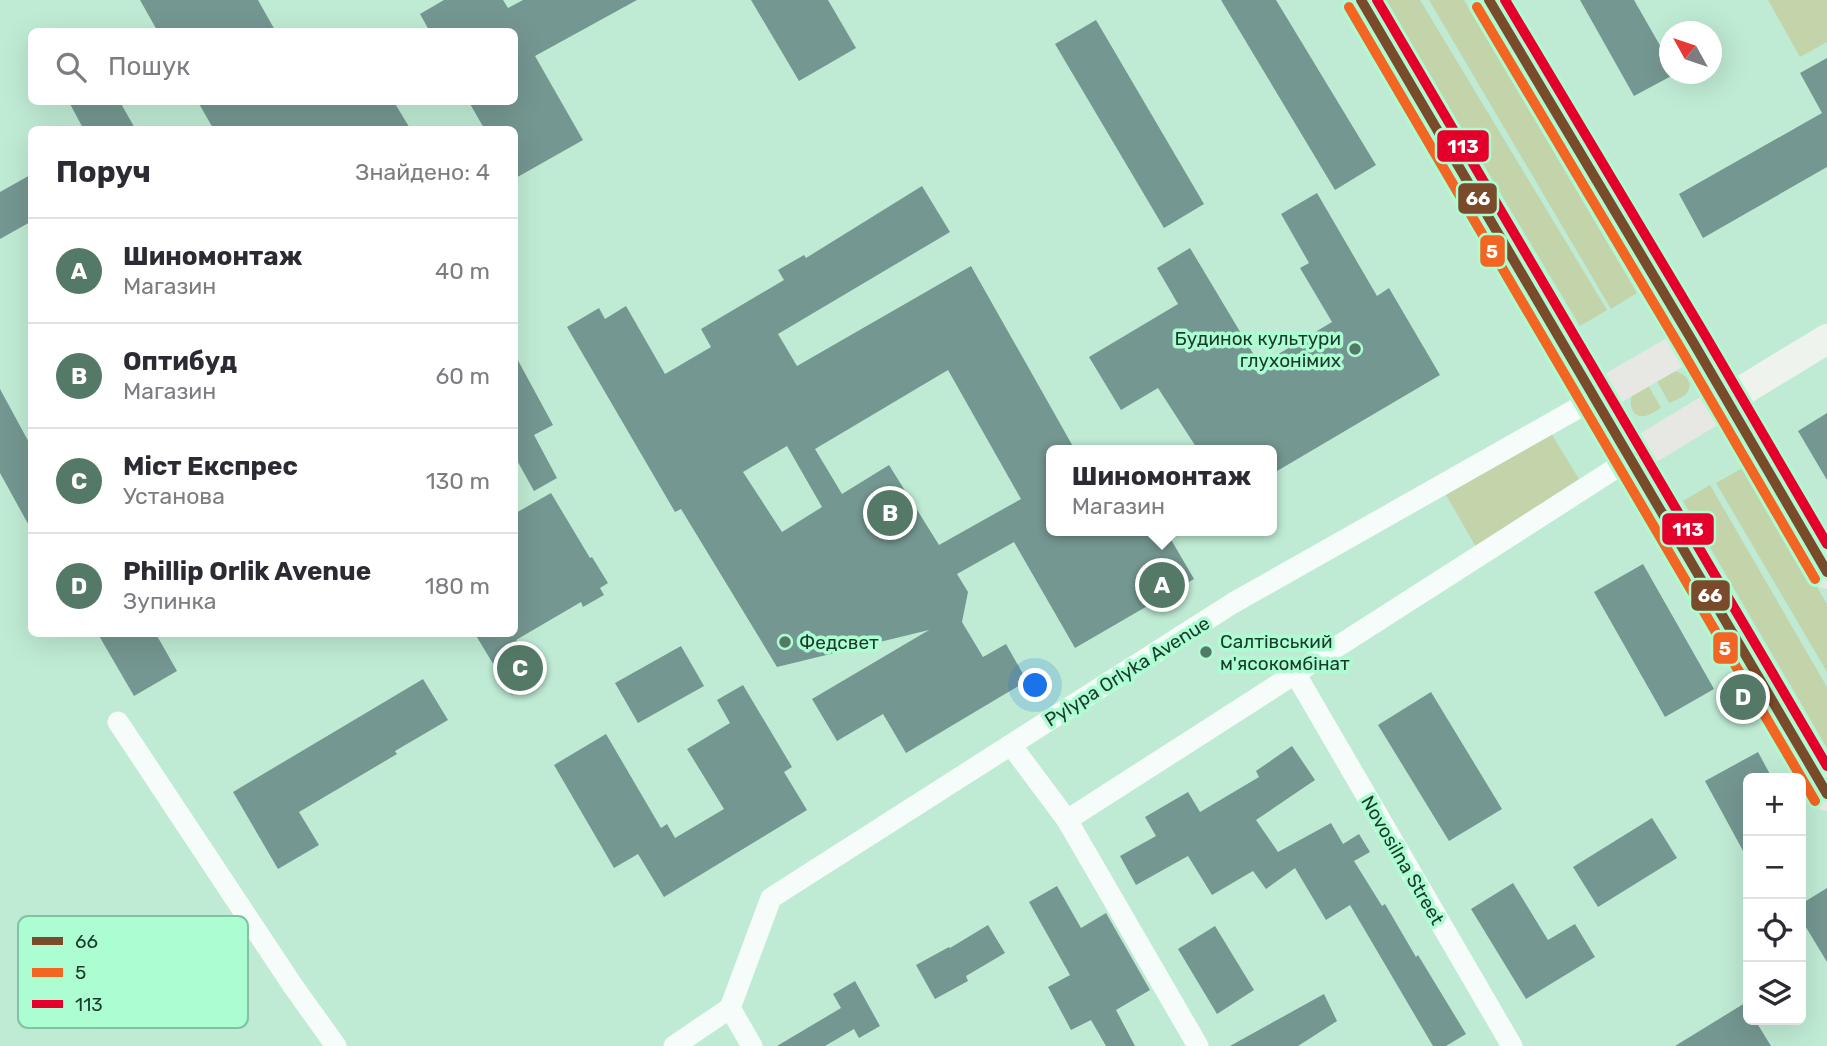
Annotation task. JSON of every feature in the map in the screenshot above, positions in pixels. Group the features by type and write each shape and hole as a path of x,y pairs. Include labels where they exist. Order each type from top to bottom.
{"main road":[{"path":"1361,0 1827,794"},
{"path":"1489,0 1827,572"},
{"path":"1630,459 1827,340"},
{"path":"1594,399 1693,342"}],"street":[{"name":"Pylypa Orlyka Avenue","path":"730,1008 771,898 1233,603 1594,399"},
{"path":"1067,820 1630,459"},
{"name":"Novosilna Street","path":"1295,673 1512,1046"},
{"path":"118,722 247,916"},
{"path":"1011,745 1067,820 1198,1046"},
{"path":"248,918 336,1046"},
{"path":"674,1046 730,1008 752,1046"}],"green space":[{"path":"1385,0 1420,0 1607,310 1580,326"},
{"path":"1429,0 1464,0 1637,293 1611,309"},
{"path":"1768,0 1827,0 1827,42 1800,57"},
{"path":"1673,371 1688,379 1689,387 1685,395 1669,403 1657,381"},
{"path":"1648,385 1661,408 1647,415 1637,415 1632,410 1632,396"},
{"path":"1551,433 1579,479 1476,547 1446,495"},
{"path":"1746,466 1827,604 1827,672 1716,483"},
{"path":"1710,485 1827,687 1827,748 1683,501"}],"building":[{"path":"140,0 258,0 274,28 156,28"},
{"path":"444,0 503,0 508,8 523,0 637,0 535,56 583,140 518,177 518,126 483,126 471,105 518,105 518,28 428,28 420,14"},
{"path":"751,0 828,0 856,48 799,81"},
{"path":"1221,0 1276,0 1376,165 1335,190"},
{"path":"1580,0 1634,0 1659,44 1659,83 1634,96"},
{"path":"1096,20 1204,204 1164,228 1055,44"},
{"path":"1827,58 1827,167 1703,238 1679,194 1822,113 1800,73"},
{"path":"71,105 122,105 134,126 82,126"},
{"path":"200,105 396,105 409,126 212,126"},
{"path":"28,176 28,223 0,239 0,192"},
{"path":"922,186 950,232 778,334 797,366 971,266 1072,445 1046,445 1046,536 1169,536 1194,579 1075,648 1014,542 957,574 968,592 962,622 983,657 1006,644 1027,681 906,753 883,714 837,741 812,699 929,630 777,667 681,509 675,512 567,327 599,308 605,319 626,306 665,374 711,347 701,329 784,280 778,270 804,255 806,258","holes":["948,370 1021,499 939,545 889,465 842,494 815,449","787,446 822,507 782,532 743,472"]},
{"path":"1317,193 1377,296 1389,288 1440,375 1277,471 1277,445 1195,445 1158,388 1121,410 1089,357 1178,304 1157,268 1190,248 1260,365 1332,322 1300,268 1309,263 1281,214"},
{"path":"518,360 553,425 534,435 557,478 534,491 518,462"},
{"path":"0,389 28,441 28,524 0,473"},
{"path":"1827,413 1827,480 1798,431"},
{"path":"551,493 608,583 600,588 604,595 583,607 581,602 516,640 538,677 512,695 477,637 518,637 518,512"},
{"path":"1643,564 1714,689 1665,717 1594,592"},
{"path":"100,637 158,637 177,671 134,696"},
{"path":"681,646 704,686 638,723 615,683"},
{"path":"423,679 448,720 395,751 397,754 299,812 319,845 278,869 233,792"},
{"path":"743,685 792,767 784,772 807,810 664,897 638,854 614,868 554,765 606,734 661,828 667,824 675,838 724,809 687,749 730,723 717,700"},
{"path":"1431,692 1502,809 1449,841 1378,725"},
{"path":"1292,746 1315,780 1256,820 1278,852 1331,823 1343,844 1359,834 1370,852 1354,861 1382,906 1385,904 1466,1034 1446,1046 1433,1046 1350,905 1326,920 1295,868 1266,889 1253,871 1212,895 1188,856 1136,885 1120,856 1156,836 1145,817 1188,792 1200,812 1259,777 1256,771"},
{"path":"1758,752 1769,773 1743,773 1743,851 1705,781"},
{"path":"1652,818 1677,858 1598,907 1573,867"},
{"path":"1513,883 1548,940 1575,924 1595,957 1526,999 1471,909"},
{"path":"1057,886 1081,928 1106,913 1150,990 1116,1010 1135,1046 1106,1046 1091,1020 1071,1030 1048,987 1070,975 1029,902"},
{"path":"1827,888 1827,962 1806,927 1806,901"},
{"path":"988,925 1005,953 966,976 968,981 935,999 916,965"},
{"path":"1215,926 1254,990 1217,1014 1178,949"},
{"path":"855,981 880,1026 859,1038 854,1029 825,1046 777,1046 841,1008 833,994"},
{"path":"1324,994 1337,1021 1298,1046 1230,1046"},
{"path":"1743,1004 1743,1025 1758,1025 1771,1046 1675,1046"}],"transit line":[{"name":"66","path":"1361,0 1827,794"},
{"name":"113","path":"1377,0 1827,766"},
{"name":"66","path":"1489,0 1827,572"},
{"name":"113","path":"1505,0 1827,544"},
{"name":"5","path":"1349,7 1815,801"},
{"name":"5","path":"1477,7 1815,579"}],"place":[{"name":"Будинок культури глухонімих","path":"1355,349"},
{"name":"Оптибуд","path":"890,513"},
{"name":"Шиномонтаж","path":"1162,585"},
{"name":"Федсвет","path":"785,642"},
{"name":"Салтівський м'ясокомбінат","path":"1206,652"},
{"name":"Міст Експрес","path":"520,668"},
{"name":"Phillip Orlik Avenue","path":"1743,697"}]}
